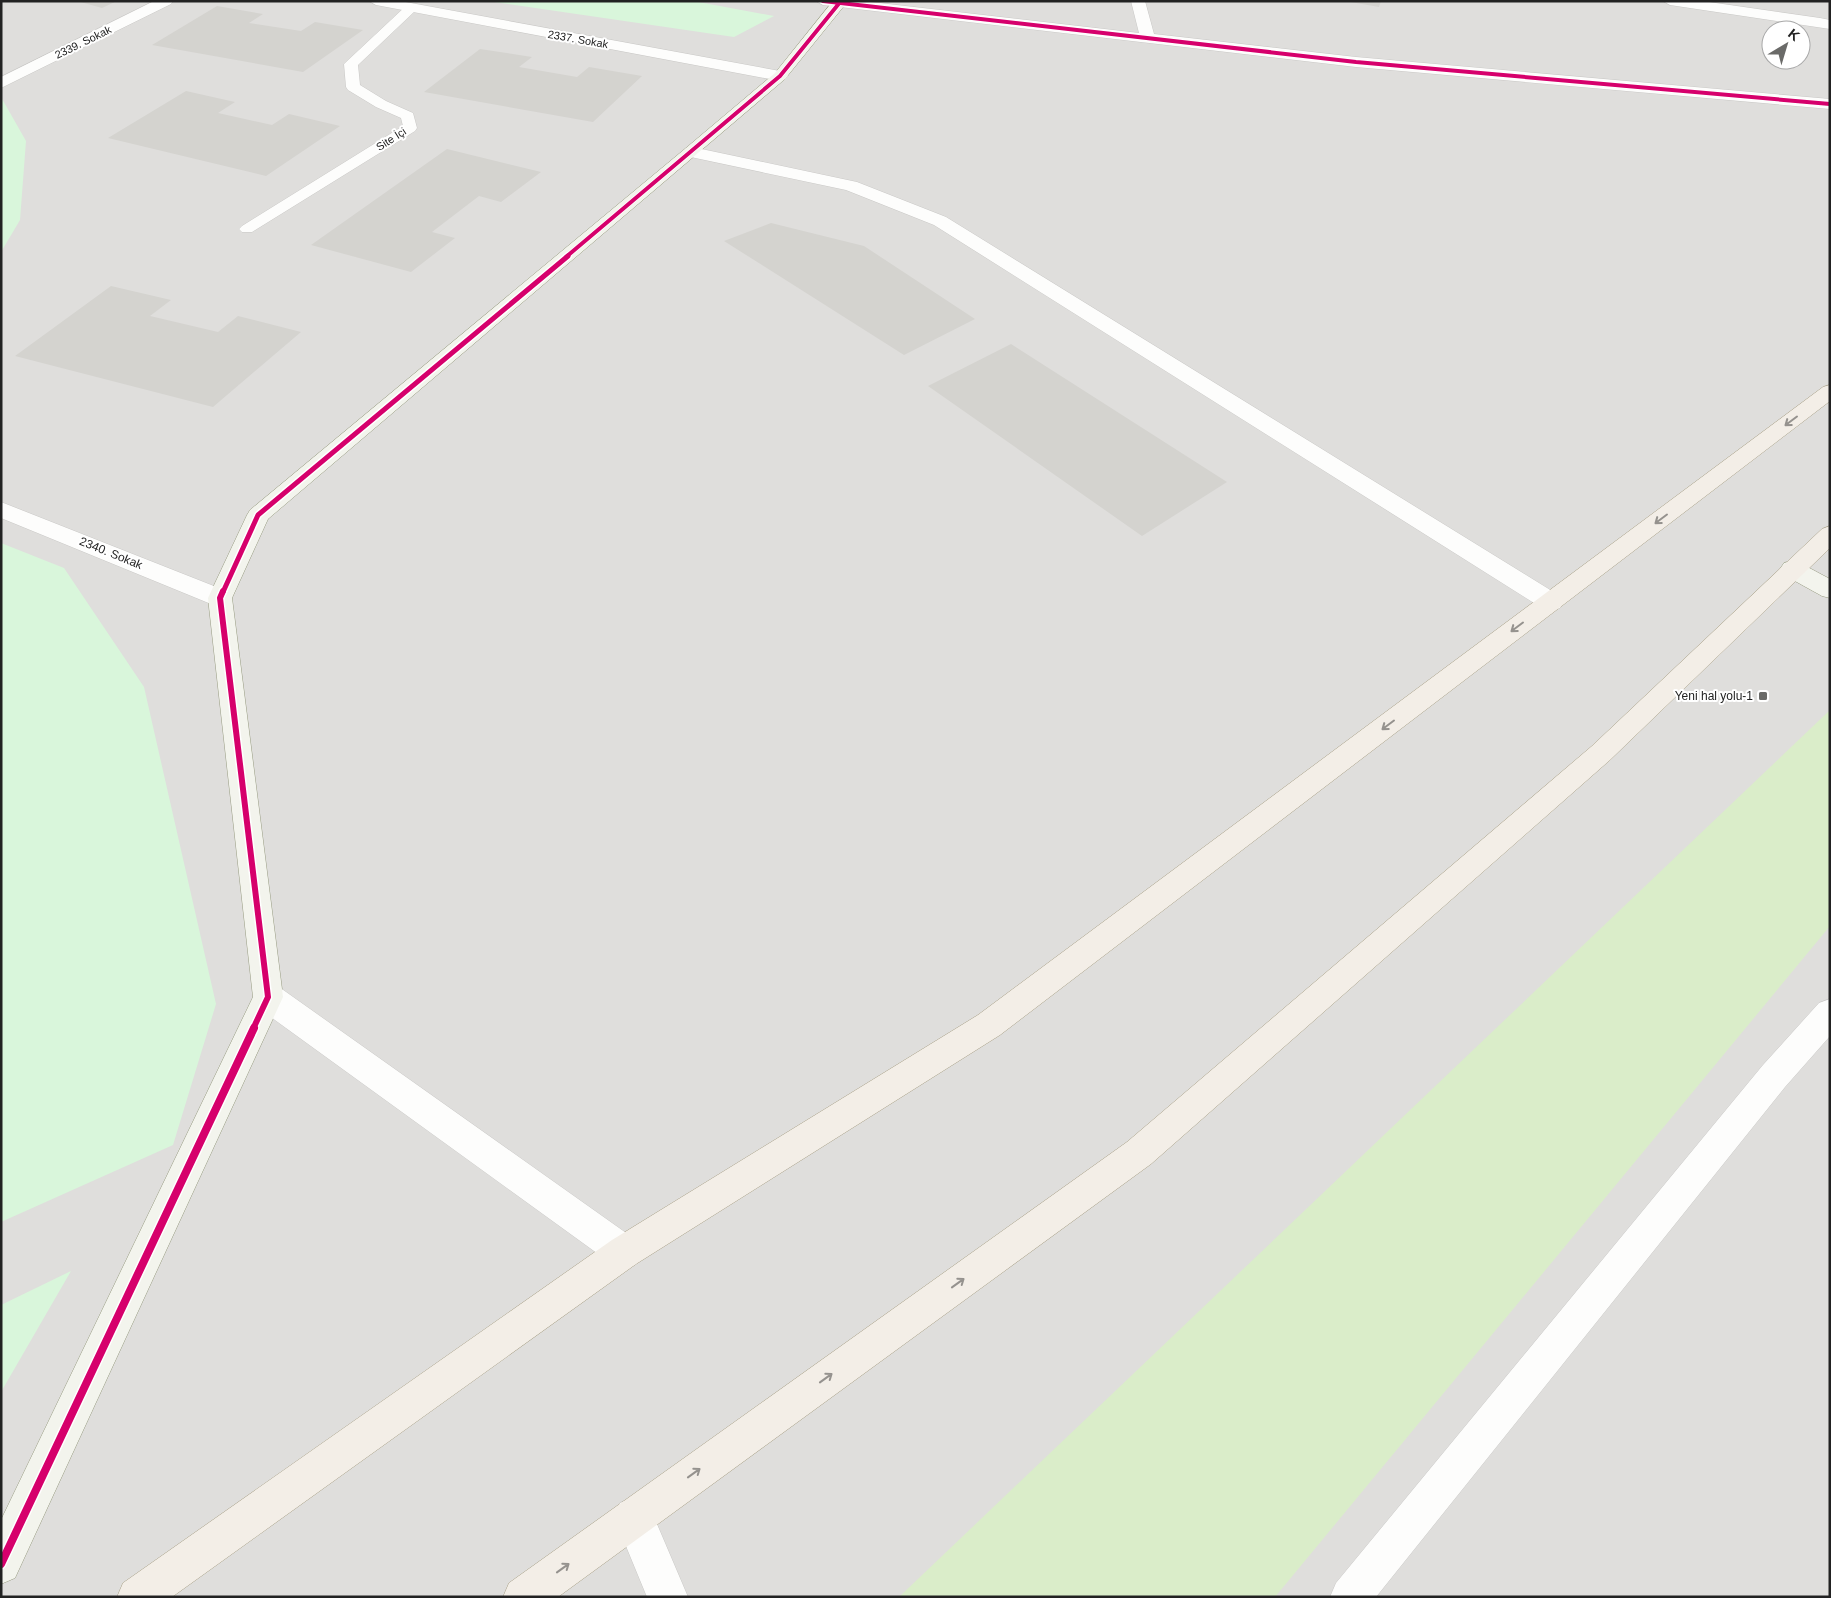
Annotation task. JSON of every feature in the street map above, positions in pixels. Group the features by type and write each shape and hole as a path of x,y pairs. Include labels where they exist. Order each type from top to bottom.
{"main road":[{"path":"137,1597 624,1252 989,1025 1830,392"},
{"path":"523,1597 1139,1153 1601,753 1830,534"}],"street":[{"name":"2339. Sokak","path":"1,83 166,1"},
{"name":"2337. Sokak","path":"376,1 780,76"},
{"path":"1138,1 1148,38"},
{"path":"1670,1 1830,25"},
{"path":"1,1564 268,997 220,598 258,515 692,152 780,76 835,2 1356,62 1830,104"},
{"path":"1785,17 1807,5"},
{"path":"692,152 851,186 940,221 1551,602"},
{"name":"2340. Sokak","path":"1,508 220,598"},
{"path":"1792,569 1830,590"},
{"path":"268,997 624,1252"},
{"path":"1350,1597 1774,1076 1830,1012"},
{"path":"634,1516 668,1597"}],"lane":[{"name":"Site İçi","path":"247,228 410,128 408,116 381,104 354,87 352,64 412,8"}],"shaded area":[{"path":"1,1 1830,1 1830,1597 1,1597"}],"green space":[{"path":"487,1 693,1 774,16 734,37"},
{"path":"1,97 26,141 20,220 1,252"},
{"path":"1,543 64,568 144,687 216,1004 173,1145 1,1222"},
{"path":"1830,710 1830,926 1275,1597 899,1597"},
{"path":"71,1271 1,1392 1,1305"}],"building":[{"path":"77,1 117,1 102,8"},
{"path":"1345,1 1381,1 1379,7"},
{"path":"217,6 263,14 249,23 301,31 315,22 363,30 303,72 152,45"},
{"path":"480,49 532,57 519,67 577,77 589,67 642,76 593,122 424,92"},
{"path":"186,91 235,102 218,113 272,125 289,114 340,126 266,176 108,138"},
{"path":"447,149 541,172 501,202 479,196 432,232 455,238 411,272 311,245"},
{"path":"771,223 864,246 975,319 904,355 724,241"},
{"path":"111,286 171,300 150,316 218,332 238,316 301,332 213,407 15,356"},
{"path":"1011,344 1227,482 1142,536 928,386"}],"cycle path":[{"path":"823,1 1356,62 1830,104"},
{"path":"1,1564 268,997 220,598 258,515 692,152 780,76 841,1"}],"place":[{"name":"Yeni hal yolu-1","path":"1763,696"}]}
